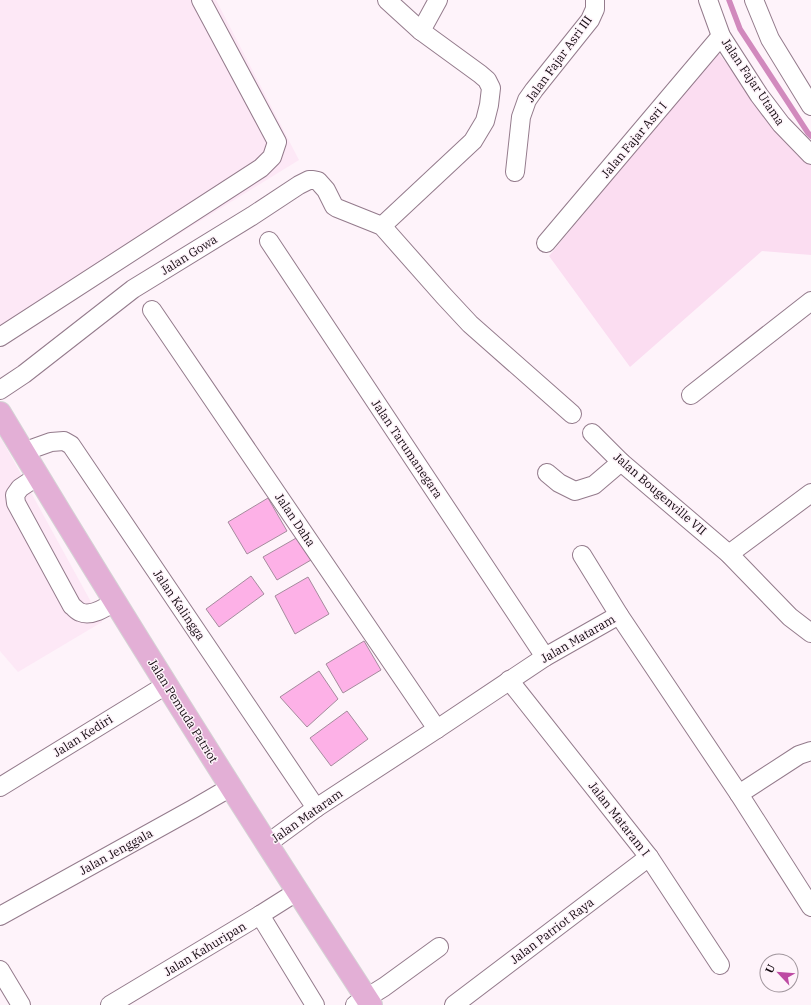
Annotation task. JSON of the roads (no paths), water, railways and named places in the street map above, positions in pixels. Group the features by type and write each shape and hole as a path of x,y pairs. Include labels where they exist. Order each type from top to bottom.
{"main road":[{"name":"Jalan Pemuda Patriot","path":"0,414 114,602 230,787 298,891 364,1003"}],"street":[{"path":"0,337 261,168 272,157 277,142 201,0"},
{"path":"387,0 421,31 480,74 487,80 491,88 485,121 473,141 382,226 443,296 470,324 572,414"},
{"path":"421,31 438,0"},
{"name":"Jalan Fajar Asri III","path":"515,172 521,117 528,100 534,90 590,20 595,9 595,0"},
{"name":"Jalan Fajar Utama","path":"708,0 721,36 759,95 781,124 811,155"},
{"path":"754,0 770,39 811,106"},
{"name":"Jalan Fajar Asri I","path":"546,243 721,36"},
{"name":"Jalan Gowa","path":"0,390 24,374 133,289 309,180 318,181 321,183 334,206 337,208 382,226"},
{"name":"Jalan Tarumanegara","path":"269,241 545,657"},
{"path":"691,395 811,301"},
{"name":"Jalan Daha","path":"152,310 437,729"},
{"name":"Jalan Bougenville VII","path":"592,433 621,462 729,554 790,618 811,633"},
{"name":"Jalan Kalingga","path":"23,452 51,442 64,441 71,445 316,808"},
{"path":"547,473 559,483 575,491 594,486 621,462"},
{"path":"38,476 20,488 15,495 16,503 72,606 80,612 89,614 114,602"},
{"path":"729,554 811,493"},
{"path":"582,555 619,615"},
{"name":"Jalan Mataram","path":"267,844 316,808 509,680 545,657 619,615 739,794 811,907"},
{"name":"Jalan Mataram I","path":"509,680 649,857 720,965"},
{"name":"Jalan Kediri","path":"0,787 166,685"},
{"path":"739,794 799,755 811,751"},
{"name":"Jalan Jenggala","path":"0,916 230,787"},
{"name":"Jalan Patriot Raya","path":"454,1005 649,857"},
{"name":"Jalan Kahuripan","path":"110,1005 298,891"},
{"path":"260,915 315,1005"},
{"path":"364,1003 439,947"},
{"path":"0,970 21,1005"}],"waterway":[{"path":"729,0 740,29 811,136"}]}
